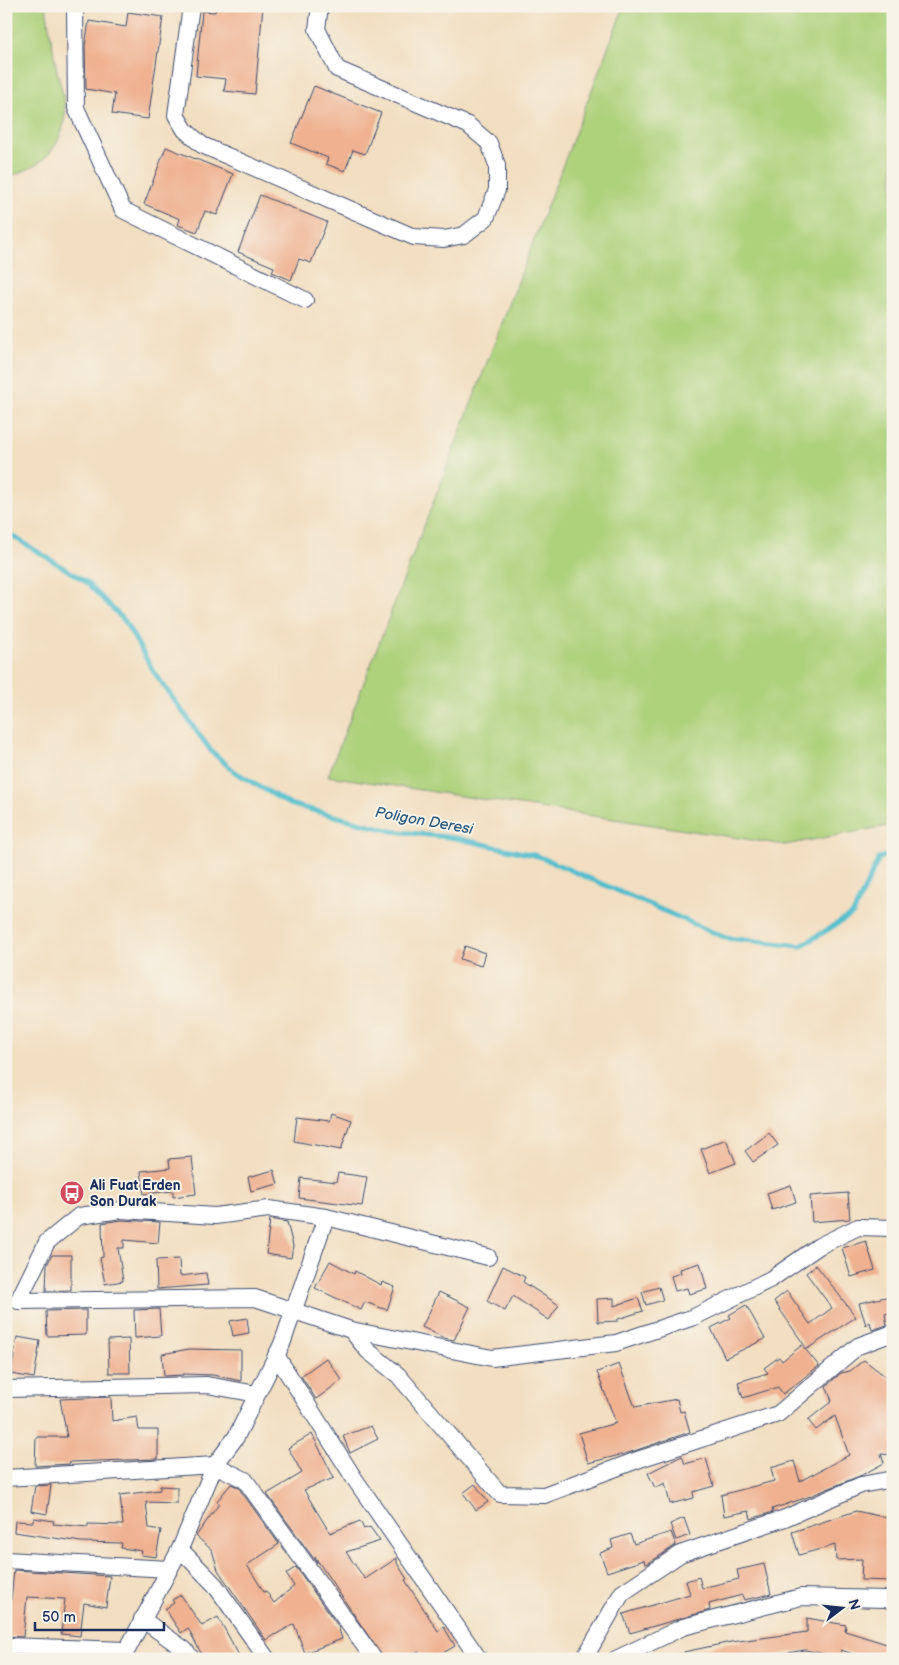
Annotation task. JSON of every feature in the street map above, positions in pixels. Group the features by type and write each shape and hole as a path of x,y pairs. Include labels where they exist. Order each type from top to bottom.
{"street":[{"path":"75,6 76,108 123,210 305,300"},
{"path":"191,6 176,115 185,130 202,145 414,237 444,239 464,235 486,218 497,190 497,165 490,143 468,126 338,69 317,29 320,6"},
{"path":"488,1257 326,1217 270,1209 215,1216 121,1210 79,1216 47,1242 18,1301 255,1298 350,1330 492,1358 616,1343 703,1312 772,1279 819,1246 858,1227 893,1228"},
{"path":"6,1646 127,1656 142,1619 180,1548 215,1465 236,1437 276,1355 326,1217"},
{"path":"350,1330 368,1351 398,1375 500,1494 544,1495 640,1459 778,1414 858,1346 893,1333"},
{"path":"276,1355 354,1478 479,1659"},
{"path":"6,1390 207,1386 257,1394"},
{"path":"6,1478 215,1465 245,1480 374,1659"},
{"path":"584,1659 622,1593 680,1554 786,1518 861,1485 893,1479"},
{"path":"180,1548 215,1585 267,1659"},
{"path":"6,1560 169,1569"},
{"path":"616,1659 683,1627 801,1597 885,1599 893,1601"},
{"path":"142,1619 185,1650 192,1659"}],"green space":[{"path":"6,6 46,6 65,111 63,128 54,148 47,156 30,168 9,176 6,175"},
{"path":"624,6 893,6 893,825 785,845 328,776"}],"building":[{"path":"216,6 263,6 255,94 224,91 226,79 196,76 202,11 215,12"},
{"path":"128,12 163,17 148,119 112,114 115,94 86,89 85,46 89,21 126,27"},
{"path":"314,86 381,113 365,154 353,150 345,171 326,164 328,158 291,143"},
{"path":"166,147 233,174 217,215 205,211 197,232 178,225 180,219 144,204"},
{"path":"260,195 327,222 311,263 299,259 291,280 272,272 274,267 238,252"},
{"path":"465,946 485,953 481,966 460,959"},
{"path":"331,1113 351,1120 341,1150 294,1141 297,1117 329,1121"},
{"path":"769,1133 778,1145 753,1162 745,1151"},
{"path":"726,1139 736,1163 710,1173 701,1149"},
{"path":"192,1157 196,1194 173,1197 173,1191 144,1194 141,1171 170,1168 169,1159"},
{"path":"274,1170 278,1184 251,1191 248,1177"},
{"path":"338,1173 367,1177 362,1206 299,1198 301,1178 336,1182"},
{"path":"791,1185 796,1202 772,1210 767,1193"},
{"path":"848,1193 850,1219 812,1222 810,1196"},
{"path":"270,1219 287,1222 293,1246 291,1258 266,1254"},
{"path":"121,1220 160,1222 158,1243 124,1240 124,1248 118,1248 123,1281 105,1284 100,1258 103,1257 102,1223"},
{"path":"866,1241 875,1270 851,1277 842,1248"},
{"path":"52,1255 71,1255 71,1290 46,1291 47,1265"},
{"path":"179,1259 180,1276 206,1273 208,1285 157,1289 156,1260"},
{"path":"330,1261 354,1274 355,1271 381,1285 382,1282 395,1287 387,1310 365,1302 361,1310 315,1288"},
{"path":"700,1263 707,1289 689,1294 687,1288 675,1291 671,1276 681,1273 680,1269"},
{"path":"816,1265 856,1317 807,1349 774,1301 787,1291 810,1324 832,1308 806,1273"},
{"path":"503,1266 525,1277 523,1282 559,1305 549,1320 513,1296 505,1311 487,1301"},
{"path":"659,1287 663,1300 646,1305 642,1292"},
{"path":"439,1292 470,1307 454,1340 444,1338 422,1327"},
{"path":"890,1296 893,1312 885,1314 887,1325 872,1330 870,1322 866,1325 859,1303"},
{"path":"614,1298 614,1306 638,1298 643,1311 618,1319 618,1321 598,1322 597,1299"},
{"path":"746,1305 765,1339 725,1358 711,1328 731,1318 729,1315"},
{"path":"159,1309 161,1336 135,1338 134,1310"},
{"path":"86,1310 86,1335 47,1336 46,1311"},
{"path":"247,1318 249,1333 233,1336 230,1321"},
{"path":"17,1337 40,1341 34,1378 11,1374"},
{"path":"129,1339 130,1373 109,1373 108,1340"},
{"path":"802,1345 819,1366 783,1394 778,1387 743,1398 738,1382 768,1373 764,1368 779,1357 782,1361"},
{"path":"189,1349 241,1350 241,1381 213,1375 183,1374 164,1376 162,1354"},
{"path":"326,1358 342,1380 316,1399 301,1376"},
{"path":"864,1360 893,1382 893,1455 881,1454 884,1463 862,1475 772,1509 773,1512 751,1519 749,1511 724,1516 721,1495 774,1481 771,1468 794,1461 800,1481 849,1455 835,1416 816,1430 808,1420 832,1401 826,1386 841,1373 850,1371"},
{"path":"619,1364 635,1407 677,1399 680,1412 684,1411 690,1432 628,1453 588,1463 579,1433 616,1423 597,1372"},
{"path":"111,1397 112,1421 137,1417 139,1430 158,1430 158,1459 70,1462 70,1464 35,1466 36,1437 67,1437 60,1399"},
{"path":"371,1426 378,1439 350,1453 343,1436"},
{"path":"312,1434 334,1478 304,1490 330,1533 360,1521 364,1529 370,1527 380,1541 346,1552 365,1579 397,1558 397,1563 407,1579 405,1580 438,1631 444,1627 455,1646 433,1659 421,1659 419,1652 402,1659 384,1659 315,1557 317,1563 267,1494 302,1473 288,1448"},
{"path":"682,1456 685,1464 706,1458 714,1486 693,1492 694,1498 670,1504 665,1483 655,1488 648,1473"},
{"path":"231,1484 238,1487 279,1544 247,1565 264,1592 266,1591 274,1603 294,1586 286,1574 296,1567 338,1626 342,1639 305,1653 294,1624 266,1640 218,1570 212,1550 196,1536 219,1504 217,1501"},
{"path":"475,1484 488,1502 476,1510 463,1493"},
{"path":"51,1485 47,1514 31,1511 35,1486"},
{"path":"160,1486 177,1487 177,1503 146,1502 149,1528 161,1530 156,1557 141,1555 142,1551 121,1548 122,1543 81,1542 14,1532 15,1521 33,1522 34,1518 54,1521 53,1524 88,1527 88,1524 123,1525 120,1495 160,1490"},
{"path":"856,1511 893,1519 893,1581 861,1580 862,1559 836,1560 835,1545 799,1555 792,1532"},
{"path":"684,1518 690,1535 676,1540 670,1524"},
{"path":"671,1532 676,1545 649,1563 645,1564 644,1560 607,1572 600,1553 613,1548 611,1540 630,1534 634,1544"},
{"path":"764,1564 771,1594 744,1600 742,1595 709,1604 710,1610 630,1633 623,1614 690,1594 686,1581 699,1577 702,1588 739,1579 737,1570"},
{"path":"14,1570 110,1576 106,1607 84,1603 80,1636 61,1634 65,1599 27,1597 23,1637 6,1636 6,1600 11,1600"},
{"path":"181,1595 202,1626 218,1617 241,1659 204,1659 188,1628 181,1633 165,1609 174,1603 172,1600"},
{"path":"807,1618 846,1625 845,1631 893,1646 893,1659 868,1659 841,1650 840,1657 805,1650 770,1656 770,1659 685,1659 684,1652 731,1642 807,1632"}],"waterway":[{"name":"Poligon Deresi","path":"6,532 85,581 124,620 154,672 211,751 235,772 289,804 392,831 455,838 538,856 726,938 801,946 853,914 879,858 893,854"}],"place":[{"name":"Ali Fuat Erden Son Durak","path":"72,1193"}]}
